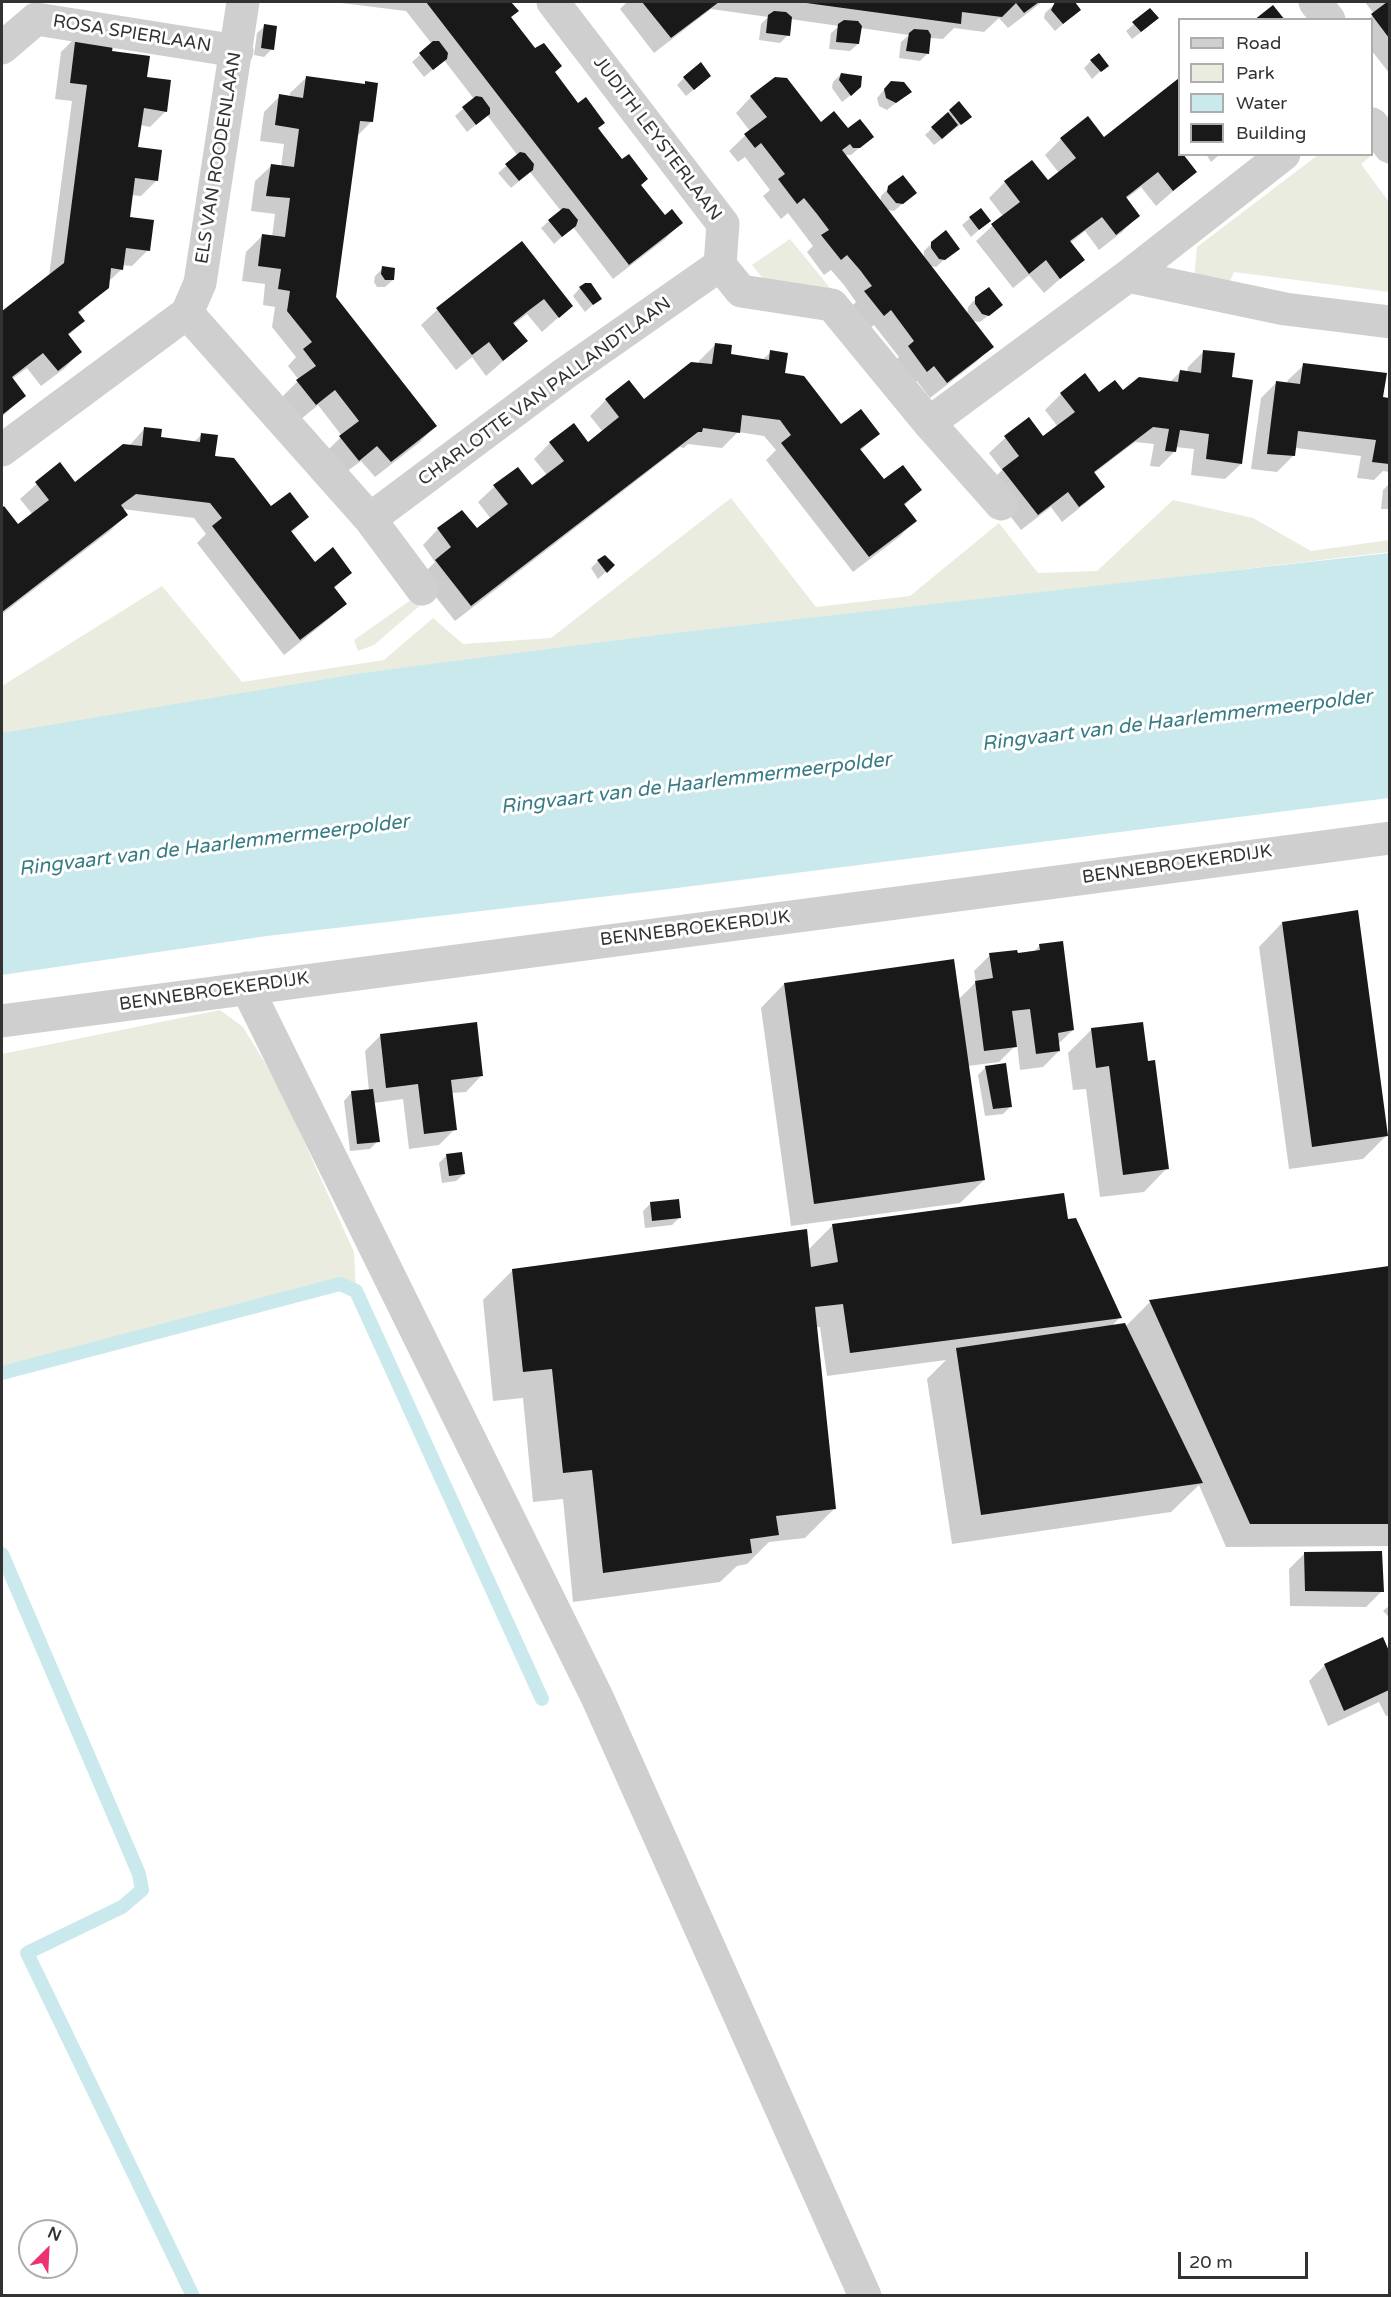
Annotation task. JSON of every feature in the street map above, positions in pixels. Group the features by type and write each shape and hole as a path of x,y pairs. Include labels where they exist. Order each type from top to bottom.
{"street":[{"name":"ELS VAN ROODENLAAN","path":"187,313 200,283 243,2"},
{"name":"JUDITH LEYSTERLAAN","path":"553,2 723,224 720,266"},
{"path":"1315,2 1327,18"},
{"name":"ROSA SPIERLAAN","path":"2,48 36,19 237,51"},
{"path":"1373,127 1389,147"},
{"path":"929,423 1128,276 1281,156"},
{"path":"720,266 741,291 832,305 929,423 1001,504"},
{"name":"CHARLOTTE VAN PALLANDTLAAN","path":"370,519 564,374 720,266"},
{"path":"1128,276 1285,309 1389,322"},
{"path":"2,450 187,313 370,519 422,589"},
{"name":"BENNEBROEKERDIJK","path":"2,1022 1389,838"},
{"path":"247,988 597,1697 865,2295"}],"green space":[{"path":"1317,156 1371,156 1361,164 1389,202 1389,292 1234,272 1228,286 1194,278 1197,247"},
{"path":"790,239 831,289 766,282 752,265"},
{"path":"731,498 816,607 910,596 999,523 1038,573 1097,571 1173,500 1253,518 1311,551 1389,540 1389,552 361,673 2,734 2,686 162,586 242,682 384,660 433,618 463,644 551,638"},
{"path":"418,595 424,602 374,645 358,651 354,640"},
{"path":"220,1010 243,1027 278,1084 354,1252 356,1291 340,1284 2,1373 2,1054"}],"water":[{"name":"Ringvaart van de Haarlemmermeerpolder","path":"1389,553 1389,798 661,890 267,936 2,975 2,733 361,673 666,634"}],"building":[{"path":"426,2 511,2 519,11 511,17 535,48 544,43 562,66 555,72 578,103 586,97 605,123 598,128 622,159 629,154 648,179 641,185 665,215 672,209 683,223 629,265"},
{"path":"642,2 719,2 671,38"},
{"path":"799,2 1039,2 1024,13 1016,3 1002,17 962,12 961,24"},
{"path":"1055,2 1075,2 1081,10 1063,24 1051,10"},
{"path":"1389,2 1389,38 1371,14"},
{"path":"1273,5 1283,18 1257,18"},
{"path":"1150,8 1159,18 1141,32 1132,22"},
{"path":"774,11 786,12 792,17 790,36 766,33 768,15"},
{"path":"844,20 858,21 862,26 859,44 836,42 838,24"},
{"path":"264,24 277,26 274,50 261,48"},
{"path":"914,29 928,30 931,35 929,54 906,51 909,33"},
{"path":"76,34 114,39 112,51 150,56 147,77 171,80 167,112 144,108 138,147 162,150 158,181 135,178 130,217 154,220 150,251 126,248 123,270 111,268 109,288 78,312 85,321 68,334 82,352 58,371 43,353 12,377 26,396 2,415 2,311 64,263 87,85 70,83"},
{"path":"433,41 439,41 448,53 447,59 433,70 419,53"},
{"path":"1099,53 1109,66 1101,72 1090,60"},
{"path":"701,62 711,76 694,90 683,77"},
{"path":"841,73 862,76 861,87 851,96 839,80"},
{"path":"306,76 365,84 365,81 378,83 373,122 360,121 336,297 437,426 391,462 377,446 359,461 339,436 359,421 335,390 316,405 296,380 316,366 303,349 312,342 287,311 290,291 278,289 281,269 258,266 262,234 285,237 290,198 266,196 271,164 294,167 299,129 275,125 279,94 303,98"},
{"path":"775,77 787,78 821,122 834,111 848,128 860,119 874,137 860,148 853,148 850,144 842,150 994,347 947,383 934,366 927,372 908,346 914,341 891,310 884,316 864,291 872,286 860,270 847,255 841,260 821,235 829,230 817,214 804,198 797,204 778,179 785,174 761,143 755,148 744,134 767,117 750,96"},
{"path":"1178,79 1178,156 1185,156 1197,172 1173,191 1158,172 1126,197 1140,216 1116,235 1102,217 1070,241 1085,260 1060,279 1046,260 1029,274 991,224 1020,202 1004,181 1032,160 1048,180 1076,158 1060,138 1088,116 1104,137"},
{"path":"891,81 904,82 912,92 896,103 886,98 884,89"},
{"path":"476,96 482,97 490,108 490,114 476,125 462,107"},
{"path":"959,101 972,117 961,125 949,110"},
{"path":"948,112 958,125 942,139 931,127"},
{"path":"520,152 525,153 534,164 533,170 519,181 505,164"},
{"path":"903,175 917,193 903,204 896,203 887,192 888,186"},
{"path":"563,208 569,209 578,220 576,226 562,237 548,220"},
{"path":"981,208 991,221 979,230 969,217"},
{"path":"946,230 960,249 945,260 939,259 931,248 931,242"},
{"path":"522,241 573,306 559,318 544,299 513,323 528,341 503,361 489,342 472,355 436,308"},
{"path":"382,266 395,268 394,280 385,280 381,274"},
{"path":"585,283 591,283 602,299 593,305 579,287"},
{"path":"989,287 1003,305 989,316 982,314 975,304 975,297"},
{"path":"715,343 732,345 731,354 769,360 770,350 788,353 785,373 804,376 841,424 861,409 880,434 860,449 884,479 903,465 922,490 904,504 917,521 869,557 781,443 791,435 780,420 742,415 740,433 703,428 702,432 698,432 471,606 435,560 451,547 437,528 462,510 477,528 508,504 493,485 518,467 532,485 564,461 549,442 574,423 588,442 619,417 605,399 629,380 644,399 691,362 712,364"},
{"path":"1203,350 1235,353 1232,377 1253,380 1242,464 1206,459 1209,434 1180,430 1176,452 1165,451 1169,429 1153,427 1094,472 1105,487 1079,507 1068,492 1038,515 1002,469 1019,456 1004,436 1029,417 1043,436 1075,412 1060,393 1085,373 1099,392 1115,380 1123,390 1139,377 1178,382 1180,370 1201,373"},
{"path":"1303,363 1387,373 1383,397 1389,398 1389,464 1372,462 1376,440 1298,431 1295,456 1267,454 1276,381 1300,384"},
{"path":"144,427 162,429 161,437 200,442 201,433 218,435 215,456 234,458 271,506 290,492 309,517 291,531 315,562 333,547 352,573 334,587 347,604 300,640 212,526 222,518 210,503 136,494 121,505 128,515 2,612 2,508 4,506 18,524 49,500 35,482 60,462 75,482 123,444 142,446"},
{"path":"605,555 615,565 607,573 597,560"},
{"path":"1358,910 1388,1136 1312,1147 1282,922"},
{"path":"1063,941 1074,1030 1058,1033 1060,1051 1036,1054 1030,1009 1012,1011 1017,1047 984,1051 975,981 993,978 989,953 1040,950 1039,944"},
{"path":"954,959 985,1180 814,1204 784,983"},
{"path":"477,1022 483,1076 451,1080 457,1130 424,1134 418,1084 386,1088 380,1034"},
{"path":"1143,1022 1148,1061 1155,1060 1169,1169 1123,1175 1109,1066 1096,1068 1091,1028"},
{"path":"1006,1063 1012,1107 993,1109 985,1066"},
{"path":"373,1089 380,1142 357,1144 351,1091"},
{"path":"462,1152 465,1174 449,1176 446,1154"},
{"path":"1064,1193 1068,1219 1076,1218 1122,1318 850,1353 843,1304 815,1307 836,1509 776,1516 779,1535 750,1539 752,1553 603,1573 592,1470 563,1473 552,1369 523,1372 512,1269 807,1229 811,1267 838,1262 832,1224"},
{"path":"679,1199 681,1218 652,1221 650,1202"},
{"path":"1389,1266 1389,1524 1250,1524 1149,1300"},
{"path":"1125,1323 1203,1483 981,1515 956,1348"},
{"path":"1382,1551 1384,1592 1305,1591 1304,1552"},
{"path":"1383,1637 1389,1651 1389,1690 1344,1711 1324,1664"}],"waterway":[{"path":"2,1373 340,1284 356,1291 542,1699"},
{"path":"2,1554 139,1874 142,1890 122,1907 27,1953 193,2296"}]}
